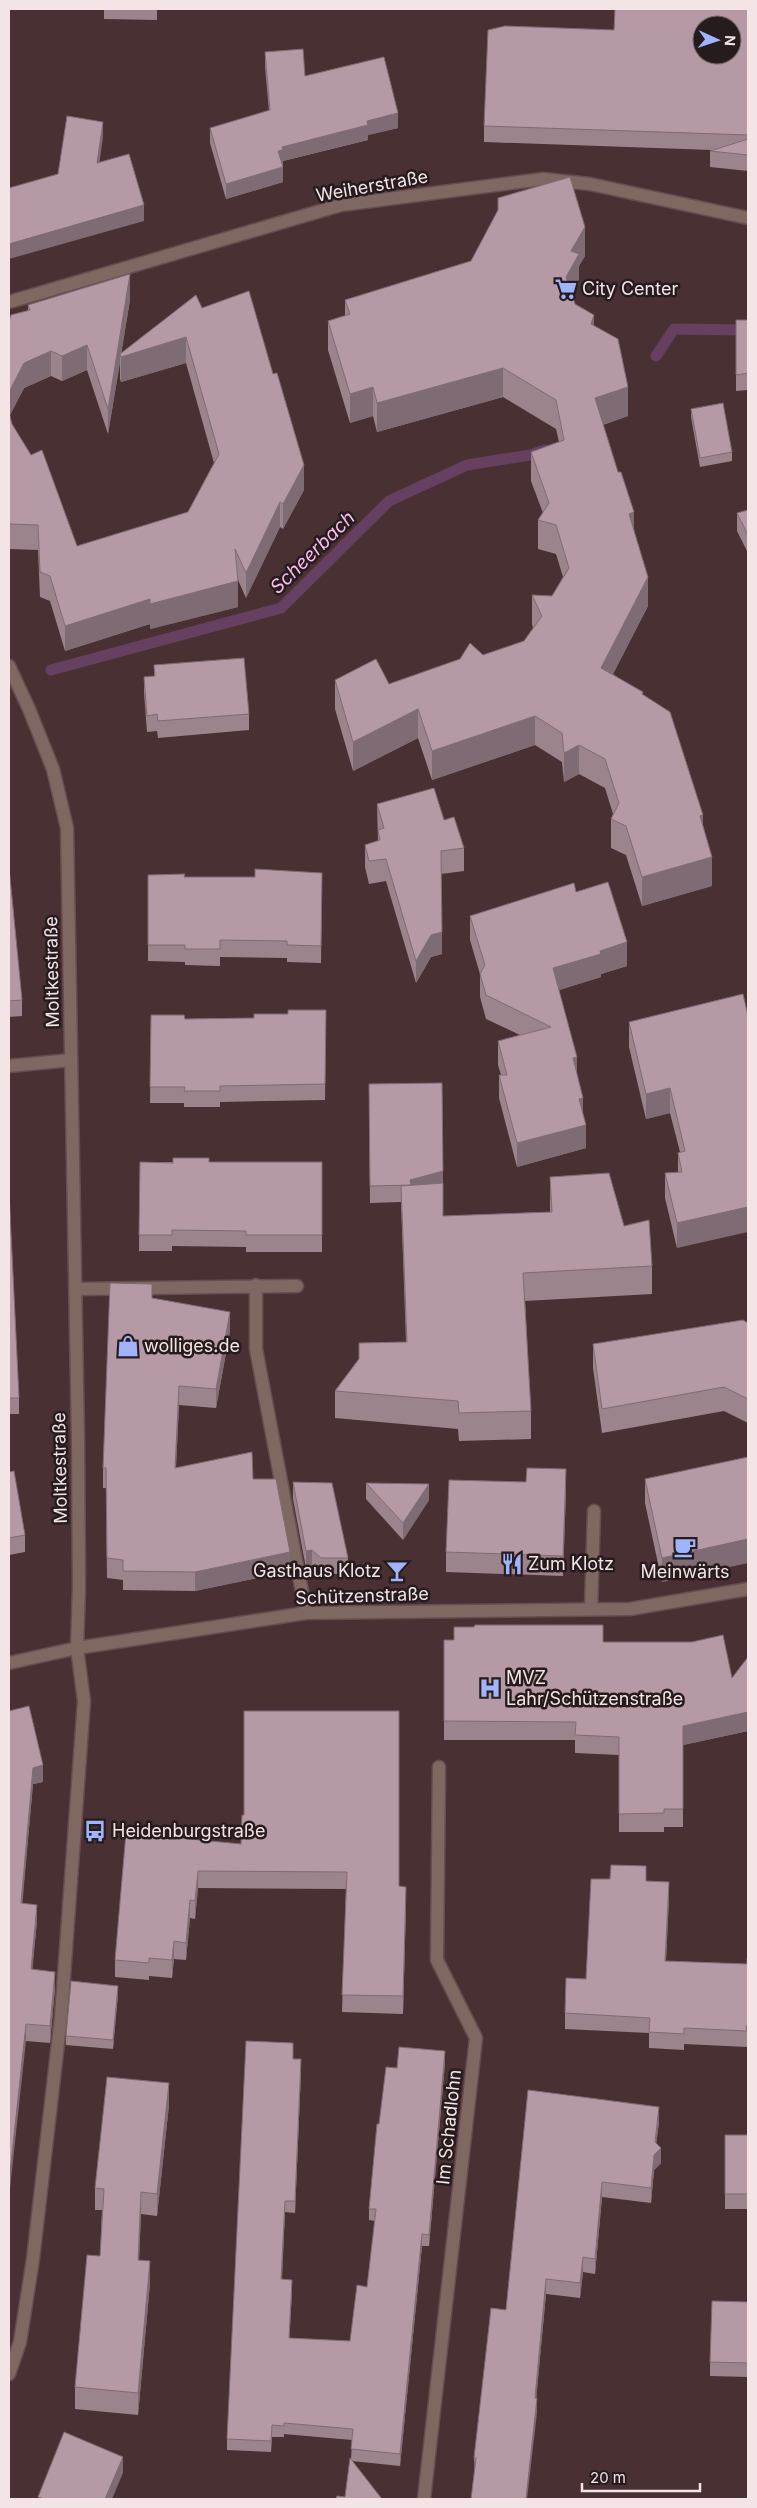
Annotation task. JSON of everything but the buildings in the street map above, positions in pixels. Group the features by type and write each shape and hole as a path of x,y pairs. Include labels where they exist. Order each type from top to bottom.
{"street":[{"name":"Weiherstraße","path":"9,302 341,205 543,179 590,184 748,218"},
{"name":"Moltkestraße","path":"9,666 53,769 67,828 76,1289 79,1588 77,1648"},
{"path":"9,1066 71,1060"},
{"path":"256,1285 256,1350 306,1613"},
{"path":"76,1289 256,1285 297,1286"},
{"path":"590,1609 594,1511"},
{"name":"Schützenstraße","path":"9,1663 77,1648 306,1613 630,1609 748,1589"},
{"path":"9,2374 20,2342 33,2259 60,2017 84,1701 77,1648"},
{"name":"Im Schadlohn","path":"424,2499 476,2038 437,1960 439,1767"}],"waterway":[{"name":"Scheerbach","path":"656,356 674,329 748,330"},
{"name":"Scheerbach","path":"51,670 281,608 389,501 467,465 530,455 545,450"}],"place":[{"name":"City Center","path":"566,289"},
{"name":"wolliges.de","path":"128,1346"},
{"name":"Meinwärts","path":"685,1547"},
{"name":"Zum Klotz","path":"512,1564"},
{"name":"Gasthaus Klotz","path":"397,1571"},
{"name":"MVZ Lahr/Schützenstraße","path":"490,1688"},
{"name":"Heidenburgstraße","path":"95,1831"}]}
